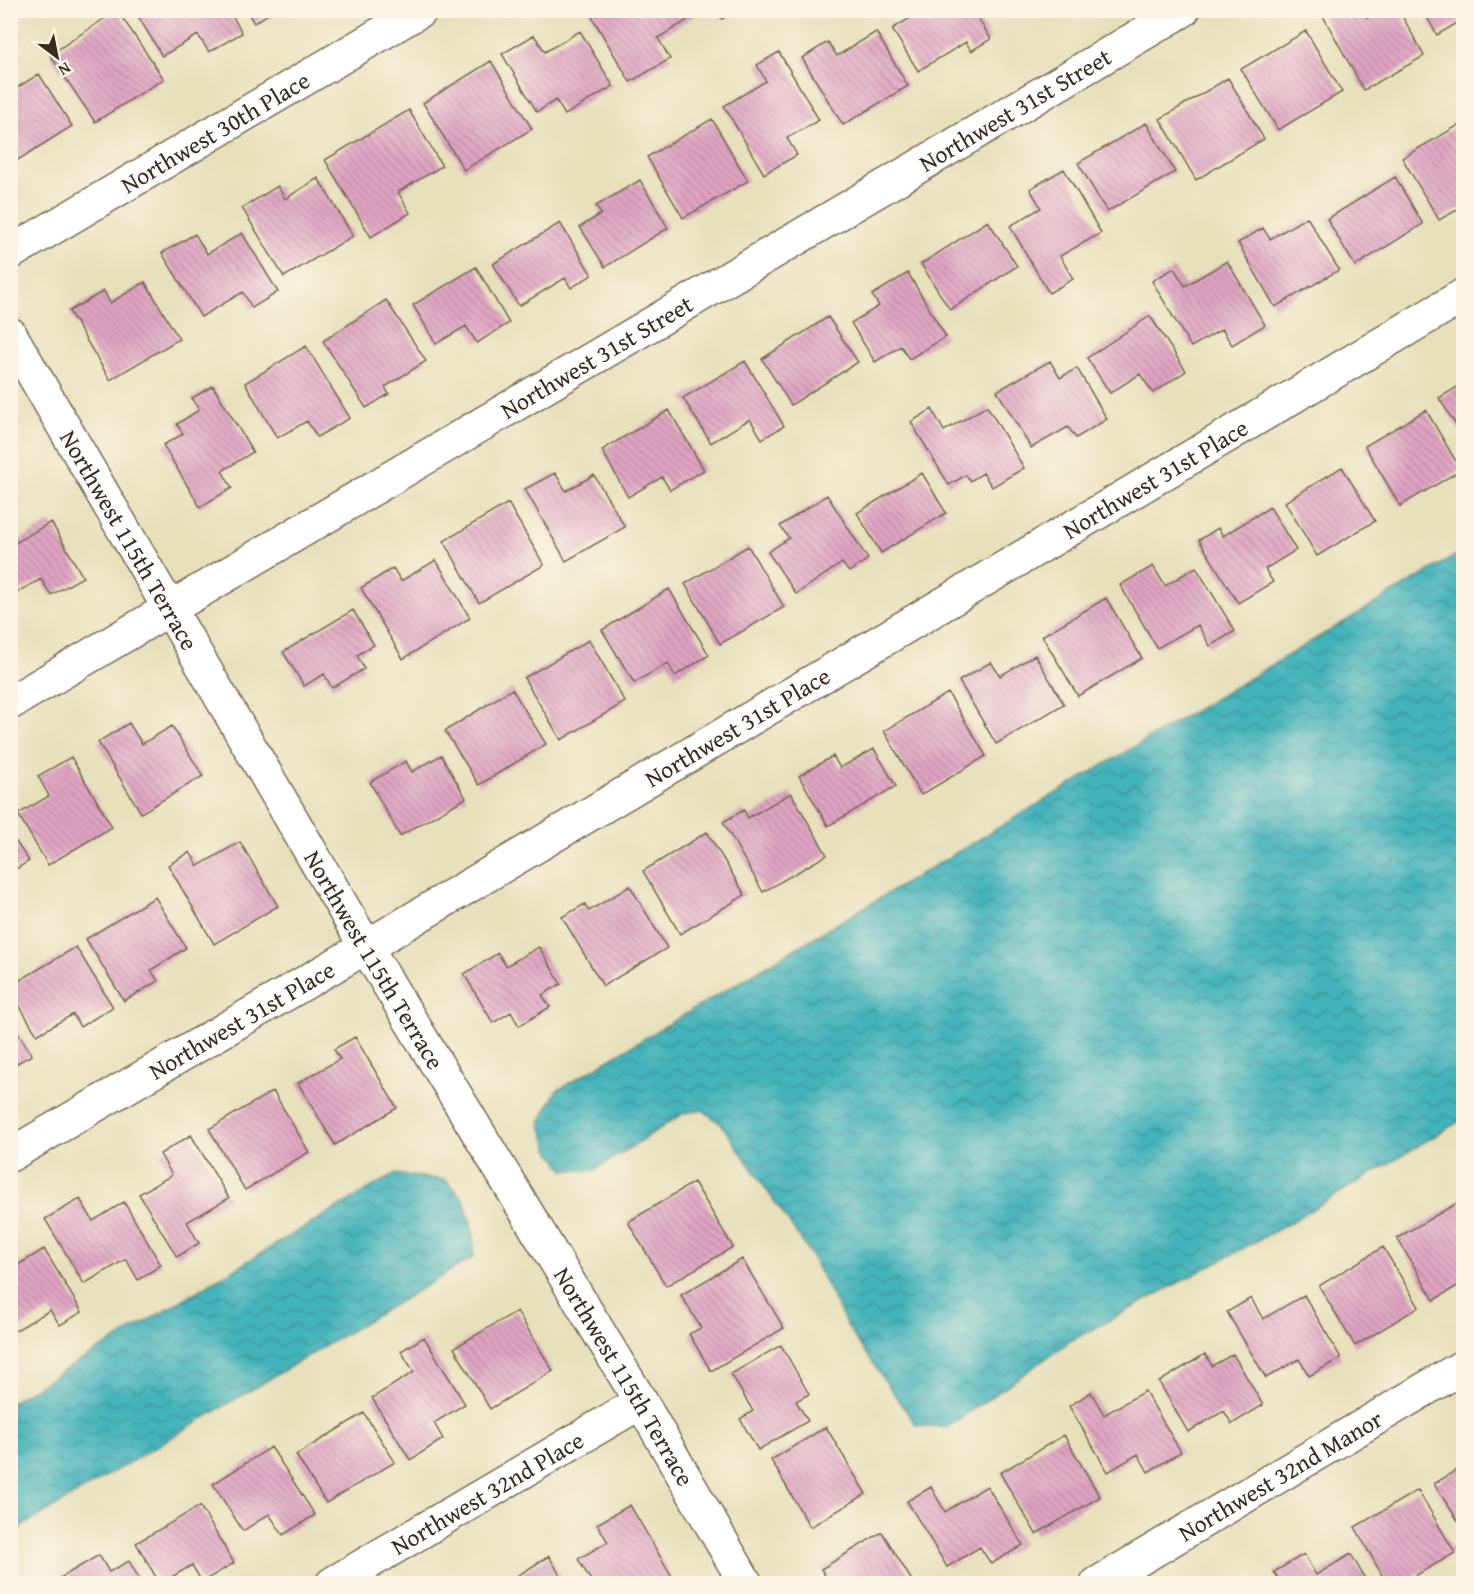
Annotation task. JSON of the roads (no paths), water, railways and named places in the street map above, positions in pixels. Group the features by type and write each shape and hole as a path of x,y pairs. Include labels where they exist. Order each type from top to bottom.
{"street":[{"name":"Northwest 30th Place","path":"10,253 421,10"},
{"name":"Northwest 31st Street","path":"10,703 1183,10"},
{"name":"Northwest 31st Place","path":"10,1155 366,947 1464,295"},
{"name":"Northwest 115th Terrace","path":"10,334 366,947 641,1402 746,1584"},
{"name":"Northwest 32nd Manor","path":"1097,1584 1464,1366"},
{"name":"Northwest 32nd Place","path":"332,1584 641,1402"}],"water":[{"path":"1463,551 1463,1119 1279,1229 1072,1340 948,1427 916,1425 850,1331 810,1253 722,1125 703,1110 684,1113 595,1170 564,1170 549,1149 540,1122 556,1091"},
{"path":"394,1174 446,1180 464,1200 473,1230 474,1257 11,1533 11,1402"}]}
